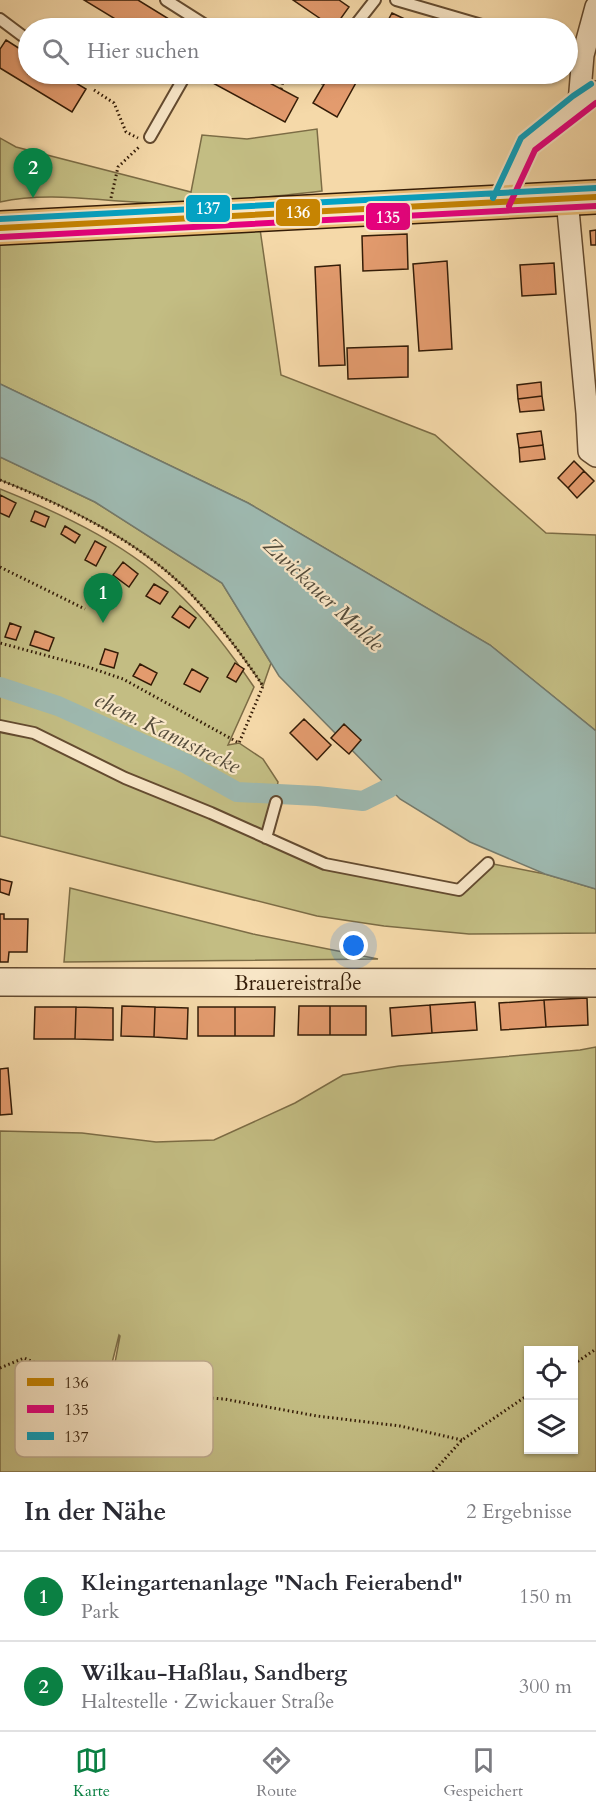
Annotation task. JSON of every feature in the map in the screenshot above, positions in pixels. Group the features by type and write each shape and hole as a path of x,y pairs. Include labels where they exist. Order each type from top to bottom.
{"main road":[{"path":"0,228 581,198"}],"street":[{"path":"578,46 596,7"},
{"path":"501,202 528,144 587,98 578,64"},
{"path":"581,198 589,451 596,456"},
{"name":"Brauereistraße","path":"0,982 596,983"}],"lane":[{"path":"166,0 194,18"},
{"path":"361,18 375,0"},
{"path":"396,0 458,18"},
{"path":"0,19 18,32"},
{"path":"150,137 180,84"},
{"path":"0,726 34,733 125,778 325,864 459,890 488,863"},
{"path":"266,838 276,802"}],"path":[{"path":"91,84 94,91 114,103 126,132 145,142 118,167 105,223"},
{"path":"281,89 282,84"},
{"path":"0,480 106,529 154,562 188,591 235,645 263,686 239,743 123,679 85,666 0,643"},
{"path":"0,567 85,609"},
{"path":"578,1362 596,1349"},
{"path":"17,1361 24,1358 31,1361"},
{"path":"0,1368 15,1362"},
{"path":"213,1398 317,1416 400,1426 462,1440"},
{"path":"433,1472 462,1440 524,1398"}],"shaded area":[{"path":"317,129 322,191 181,203 60,197 0,202 0,138 16,147 191,192 202,135 247,139"},
{"path":"259,222 281,375 435,435 546,533 596,535 596,731 490,645 248,503 0,384 0,244"},
{"path":"0,457 95,502 222,583 271,663 263,686 219,626 169,573 100,526 51,501 0,480"},
{"path":"0,489 73,521 142,563 183,598 229,652 254,687 228,745 239,743 263,759 278,782 267,838 325,864 459,890 488,863 545,874 596,889 596,933 469,934 384,926 317,916 0,836"},
{"path":"70,888 253,934 378,959 64,962"},
{"path":"596,1047 596,1472 0,1472 0,1131 82,1133 156,1142 214,1140 295,1103 343,1075 399,1066"}],"water":[{"name":"Zwickauer Mulde","path":"0,384 248,503 490,645 596,731 596,889 545,874 470,842 400,799 279,676 222,583 95,502 0,457"}],"building":[{"path":"84,0 138,0 167,18 114,18"},
{"path":"293,0 339,0 349,7 341,18 319,18"},
{"path":"392,13 403,18 389,18"},
{"path":"6,40 18,48 18,79 0,68 0,49"},
{"path":"26,84 78,84 86,89 72,112"},
{"path":"215,84 272,84 298,98 285,122"},
{"path":"324,84 355,84 337,117 313,103"},
{"path":"596,230 596,245 591,245 590,231"},
{"path":"407,234 408,269 363,271 362,236"},
{"path":"447,261 452,349 419,351 413,264"},
{"path":"554,263 556,294 522,296 520,265"},
{"path":"340,265 345,365 319,366 315,267"},
{"path":"408,346 408,377 348,379 347,348"},
{"path":"541,382 542,396 518,399 517,385"},
{"path":"542,396 544,410 520,412 518,399"},
{"path":"541,431 543,445 519,448 517,434"},
{"path":"543,445 545,459 520,462 519,448"},
{"path":"574,461 584,471 568,488 558,478"},
{"path":"584,471 594,481 577,498 568,488"},
{"path":"0,495 16,503 9,517 0,513"},
{"path":"35,511 49,517 45,527 31,521"},
{"path":"65,526 80,535 75,543 61,534"},
{"path":"95,541 106,547 96,566 85,560"},
{"path":"123,562 138,574 129,587 113,575"},
{"path":"154,584 168,592 160,604 146,596"},
{"path":"180,606 196,618 189,628 172,617"},
{"path":"10,623 21,627 16,640 5,637"},
{"path":"35,631 54,638 49,651 30,645"},
{"path":"105,649 118,653 114,668 100,664"},
{"path":"235,663 244,669 236,682 227,677"},
{"path":"140,664 157,673 151,685 133,676"},
{"path":"192,669 208,678 200,692 184,684"},
{"path":"304,719 331,745 317,760 290,733"},
{"path":"344,724 361,740 349,754 331,738"},
{"path":"0,879 12,882 9,895 0,892"},
{"path":"0,914 4,914 4,919 28,919 27,952 9,952 8,962 0,962"},
{"path":"587,998 588,1025 546,1027 544,1000"},
{"path":"544,1000 546,1027 501,1030 499,1003"},
{"path":"475,1002 477,1030 432,1033 430,1005"},
{"path":"430,1005 432,1033 392,1036 390,1008"},
{"path":"122,1006 155,1007 154,1037 121,1036"},
{"path":"299,1006 330,1006 330,1035 298,1035"},
{"path":"330,1006 366,1006 366,1035 330,1035"},
{"path":"35,1007 76,1007 75,1039 34,1039"},
{"path":"76,1007 113,1008 113,1040 75,1039"},
{"path":"155,1007 188,1008 187,1039 154,1037"},
{"path":"198,1007 235,1007 235,1036 198,1036"},
{"path":"235,1007 275,1007 274,1036 235,1036"},
{"path":"8,1068 12,1114 0,1115 0,1069"}],"waterway":[{"name":"ehem. Kanustrecke","path":"0,687 58,706 185,763 237,792 363,801 389,788"}],"transit line":[{"name":"137","path":"493,198 521,138 591,84"},
{"name":"135","path":"509,206 535,150 596,103"},
{"name":"137","path":"0,219 596,188"},
{"name":"136","path":"0,228 596,197"},
{"name":"135","path":"0,237 596,206"}],"place":[{"name":"Wilkau-Haßlau, Sandberg","path":"33,198"},
{"name":"Kleingartenanlage \"Nach Feierabend\"","path":"103,623"}]}
